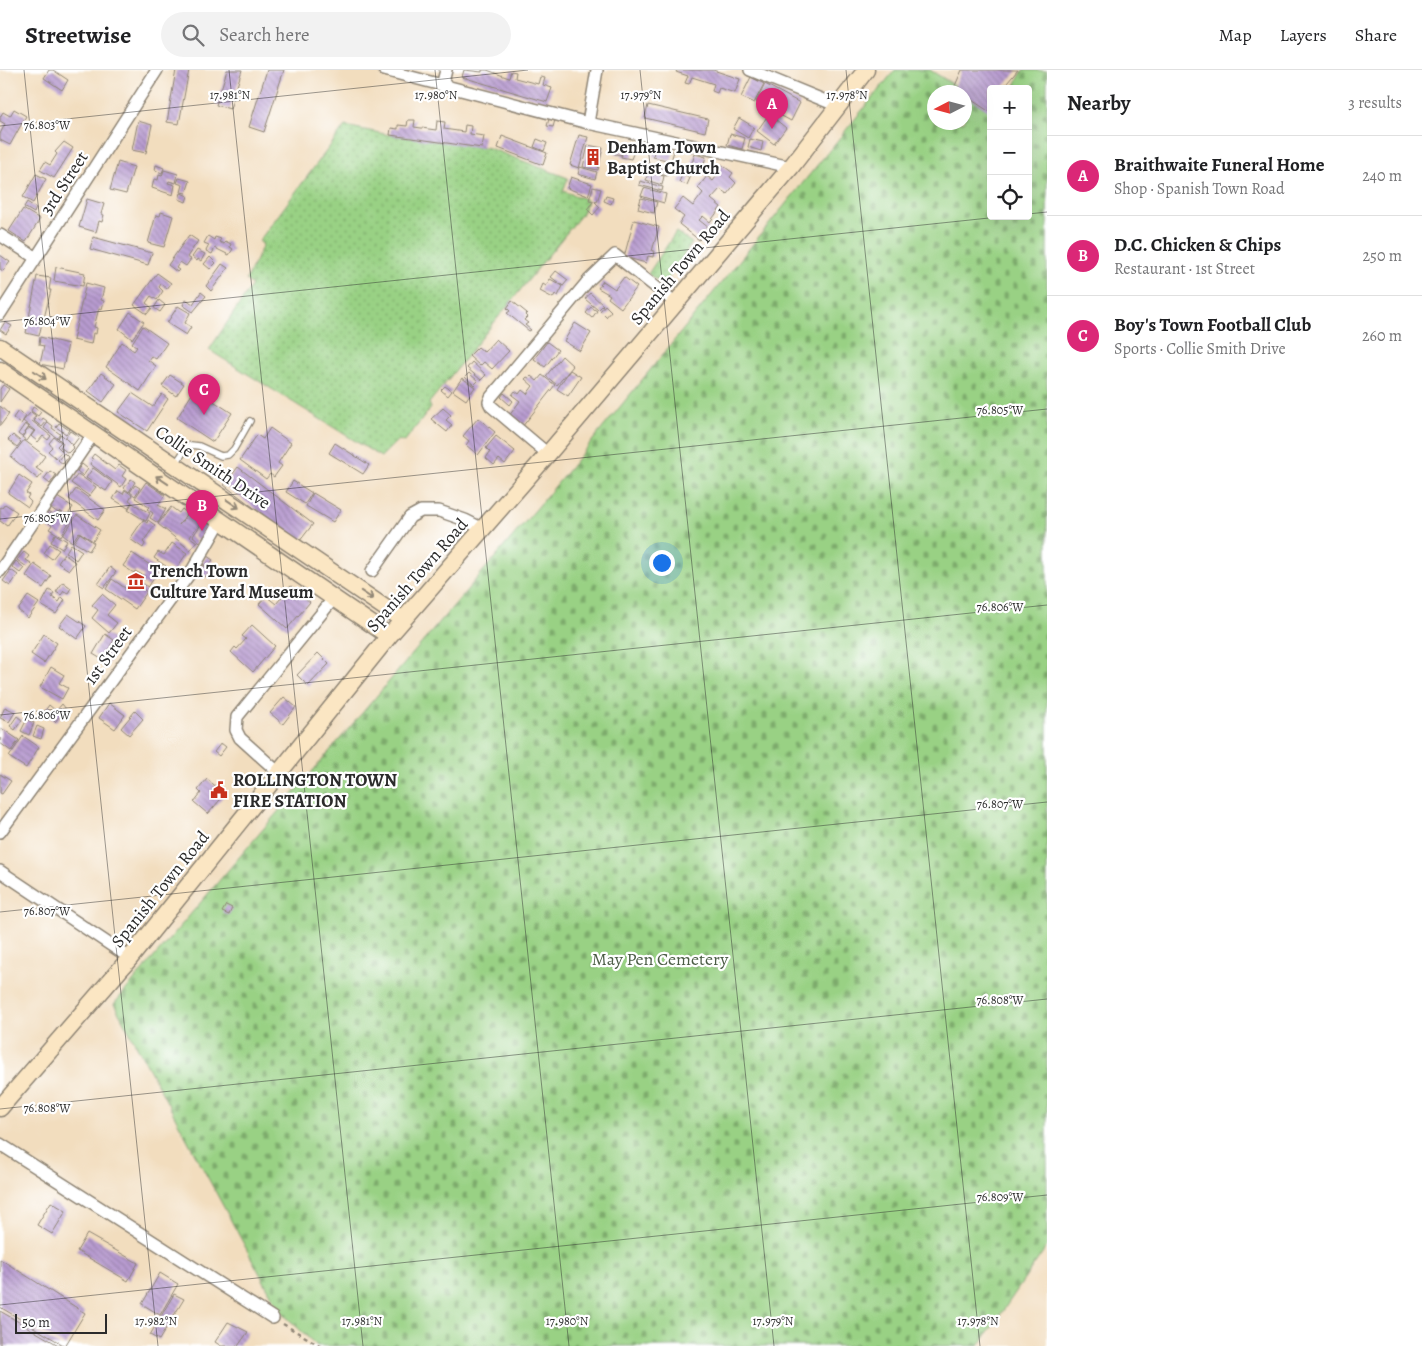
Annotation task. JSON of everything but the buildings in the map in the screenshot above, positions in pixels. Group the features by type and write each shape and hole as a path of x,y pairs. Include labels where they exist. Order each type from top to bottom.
{"main road":[{"name":"Spanish Town Road","path":"0,1108 130,958 389,636 548,454 791,167 866,70"},
{"name":"Collie Smith Drive","path":"0,347 404,620"},
{"path":"0,370 389,636"}],"street":[{"name":"3rd Street","path":"0,314 157,70"},
{"path":"385,70 588,123 791,167"},
{"path":"442,86 446,70"},
{"path":"588,123 597,70"},
{"path":"750,70 838,106"},
{"path":"0,235 36,258"},
{"path":"548,454 491,406 489,402 491,397 588,282 615,255 676,303"},
{"path":"0,570 94,433"},
{"path":"372,571 410,517 421,511 439,511 466,520 482,529"},
{"name":"1st Street","path":"0,832 193,569 221,520"},
{"path":"279,773 240,738 236,730 237,717 334,598"},
{"path":"0,871 130,958"},
{"path":"0,1144 273,1318"}],"lane":[{"path":"174,465 187,447 191,445 199,446 221,456 228,455 234,449 250,421"}],"path":[{"path":"273,1318 320,1346"}],"green space":[{"name":"May Pen Cemetery","path":"895,70 930,70 954,85 927,85 927,130 972,130 972,96 987,106 987,220 1032,220 1032,85 1015,85 1023,70 1047,71 1047,1246 979,1346 317,1346 280,1311 114,1004 548,495"},
{"path":"345,126 390,135 489,148 568,178 563,191 585,199 587,203 581,215 429,403 431,408 404,442 398,440 381,457 209,350 252,285 246,280 263,245 259,241"},
{"path":"676,232 692,243 664,285 648,274"}],"place":[{"name":"Braithwaite Funeral Home","path":"772,129"},
{"name":"Denham Town Baptist Church","path":"593,157"},
{"name":"Boy's Town Football Club","path":"204,415"},
{"name":"D.C. Chicken & Chips","path":"202,531"},
{"name":"Trench Town Culture Yard Museum","path":"136,581"},
{"name":"ROLLINGTON TOWN FIRE STATION","path":"219,790"}]}
